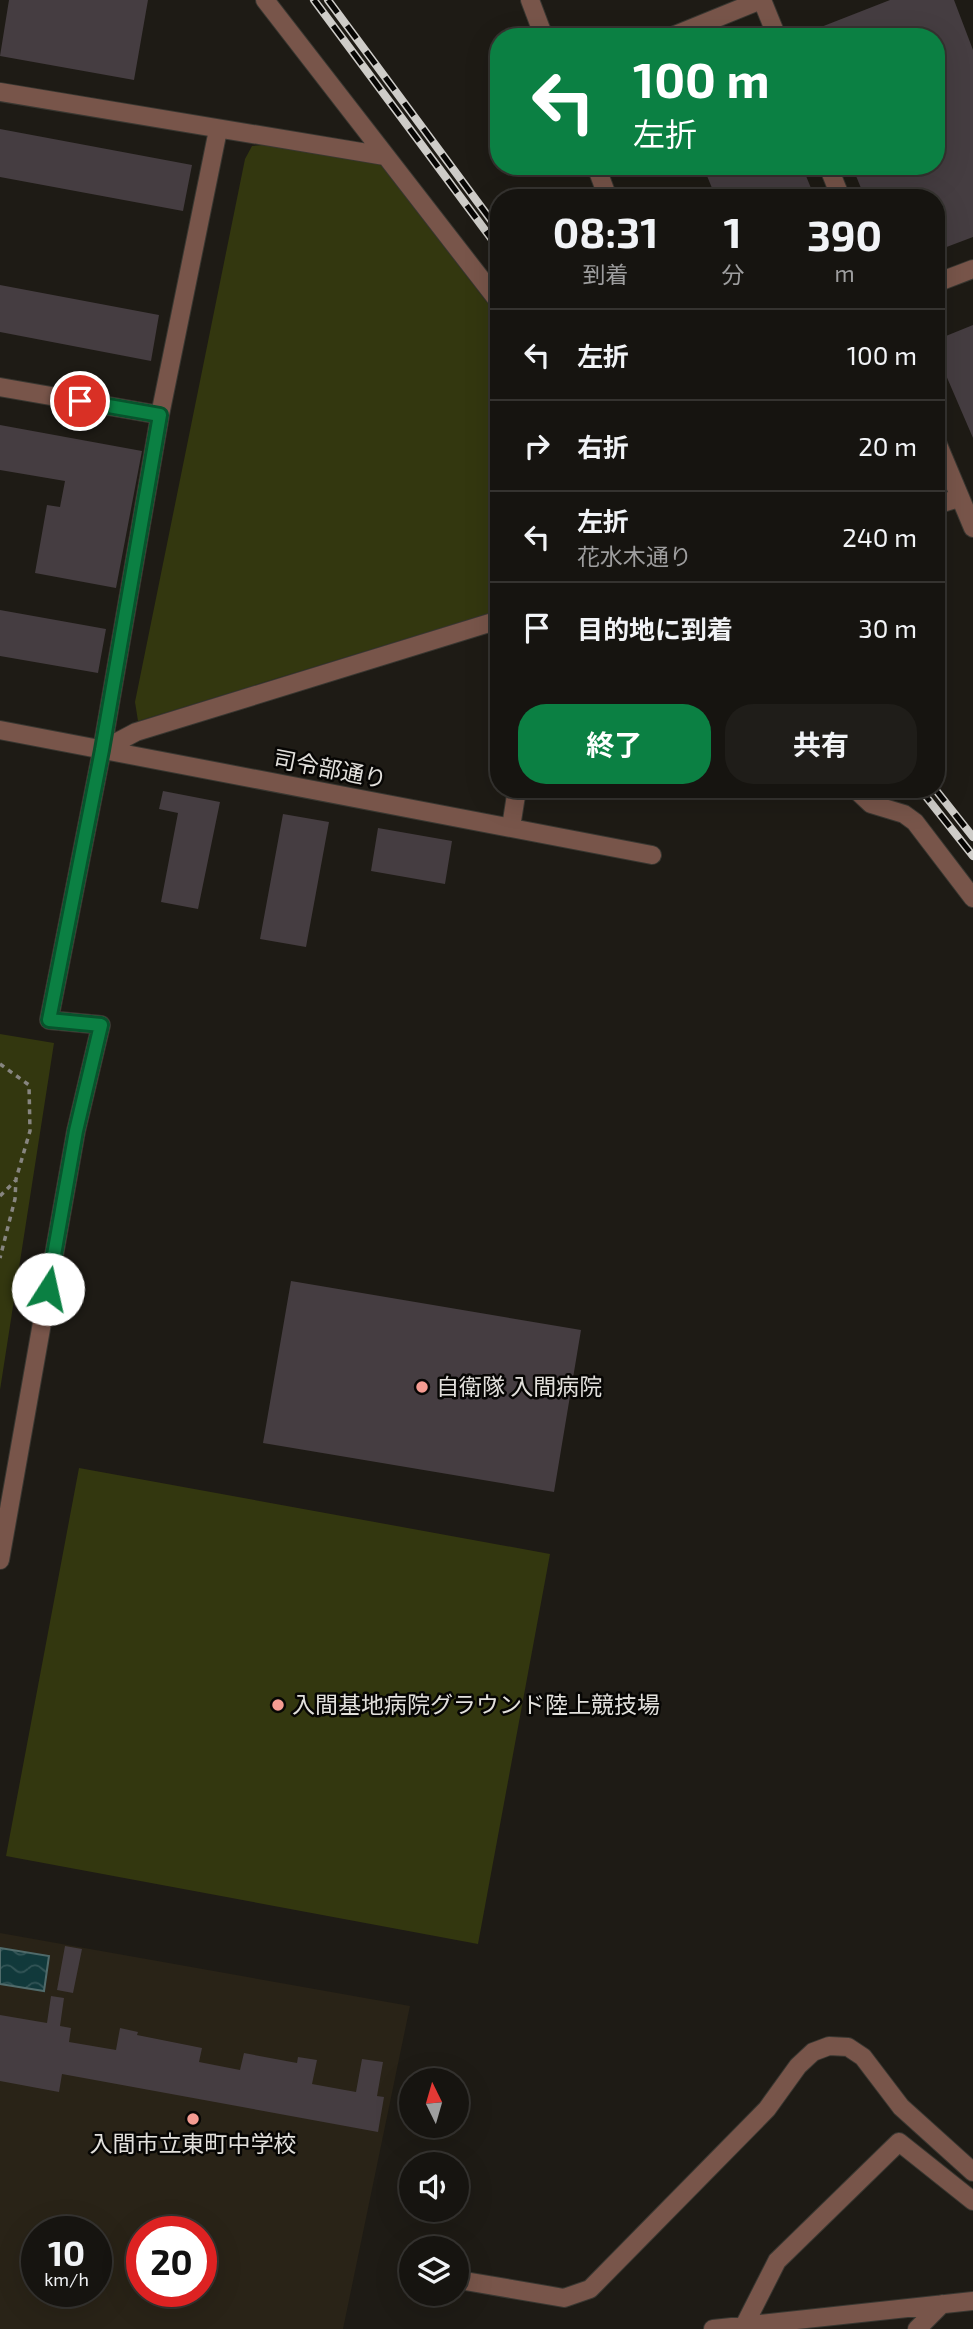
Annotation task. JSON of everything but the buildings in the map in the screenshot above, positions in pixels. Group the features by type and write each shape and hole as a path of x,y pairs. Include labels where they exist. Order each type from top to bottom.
{"street":[{"path":"265,0 490,290"},
{"path":"530,0 541,28"},
{"path":"692,28 761,0 773,28"},
{"path":"0,92 385,156"},
{"path":"0,1560 76,1131 101,1025 49,1020 102,750 160,415 218,130"},
{"path":"945,280 973,269"},
{"path":"0,387 160,415"},
{"path":"945,463 973,528"},
{"path":"945,502 959,498"},
{"path":"102,750 136,732 490,623"},
{"name":"司令部通り","path":"0,730 652,855"},
{"path":"511,827 516,798"},
{"path":"865,798 871,804 904,814 915,822 973,898"},
{"path":"469,2282 564,2298 590,2289 767,2109 798,2066 813,2052 829,2046 848,2047 863,2057 901,2107 973,2172"},
{"path":"744,2326 777,2261 899,2142 973,2201"},
{"path":"715,2329 973,2301"},
{"path":"917,2329 942,2304"}],"path":[{"path":"0,1064 29,1085 30,1130 16,1179 15,1199 0,1258"},
{"path":"0,1196 16,1179"}],"shaded area":[{"name":"入間市立東町中学校","path":"0,1933 410,2006 343,2329 0,2329"}],"green space":[{"path":"263,145 380,164 490,306 490,613 138,721 135,702 245,159 252,146"},
{"path":"0,1034 54,1043 0,1390"},
{"name":"入間基地病院グラウンド陸上競技場","path":"79,1468 550,1554 478,1944 6,1856"}],"water":[{"path":"0,1948 49,1956 44,1991 0,1984"}],"railway":[{"path":"314,0 490,237"},
{"path":"328,0 490,219"},
{"path":"927,798 973,856"},
{"path":"942,798 973,837"}],"place":[{"name":"自衛隊 入間病院","path":"422,1387"},
{"name":"入間基地病院グラウンド陸上競技場","path":"278,1705"},
{"name":"入間市立東町中学校","path":"193,2119"}],"route":[{"path":"48,1289 76,1131 101,1025 49,1020 102,750 160,415 80,401"}]}
